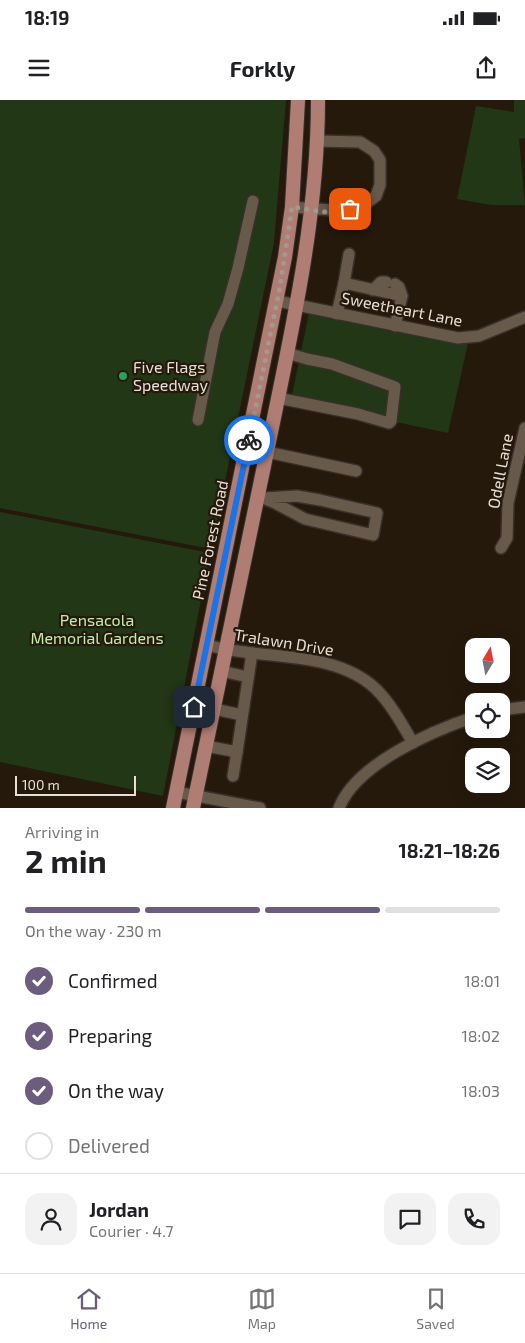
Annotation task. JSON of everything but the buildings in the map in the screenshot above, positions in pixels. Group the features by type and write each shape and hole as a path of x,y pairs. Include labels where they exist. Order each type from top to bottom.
{"main road":[{"name":"Pine Forest Road","path":"173,808 277,301 292,207 298,100"},
{"path":"194,802 235,604 261,497 270,436 297,305 312,209 318,141 318,100"},
{"path":"250,432 270,436"},
{"path":"216,600 235,604"}],"street":[{"path":"292,207 344,212 368,202 376,196 380,186 380,160 374,151 360,142 318,141"},
{"path":"198,420 215,332 228,304 253,201"},
{"path":"333,313 344,283 349,254"},
{"path":"373,290 381,282 399,287 402,296 395,326"},
{"path":"344,283 402,296"},
{"name":"Sweetheart Lane","path":"277,301 451,338 465,338 494,331 522,318"},
{"path":"522,318 525,331"},
{"path":"278,398 358,414 389,423 391,420 395,387 332,364 287,353"},
{"name":"Odell Lane","path":"502,548 507,538 508,503 525,428"},
{"path":"267,452 356,471"},
{"path":"297,496 377,513 373,535 304,519 261,497 297,496"},
{"name":"Tralawn Drive","path":"206,645 305,660 336,667 352,673 365,680 377,690 398,718 413,743"},
{"path":"233,776 252,653"},
{"path":"221,671 248,677"},
{"path":"510,709 525,707"},
{"path":"214,709 242,715"},
{"path":"339,808 353,787 372,768 413,743 445,727 465,720"},
{"path":"206,746 237,752"},
{"path":"176,792 194,802 260,808"}],"green space":[{"name":"Five Flags Speedway","path":"0,100 286,100 274,243 211,549 0,508"},
{"path":"514,100 525,100 525,138 519,139 525,205 491,205 457,199 476,106 514,112"},
{"path":"309,313 450,342 468,343 448,433 291,400"},
{"name":"Pensacola Memorial Gardens","path":"0,512 210,553 163,796 0,762"}],"way so far":[{"path":"249,440 280,287 292,207 344,212 350,209"}],"place":[{"name":"Five Flags Speedway","path":"123,376"}],"route":[{"path":"194,707 249,440"}]}
